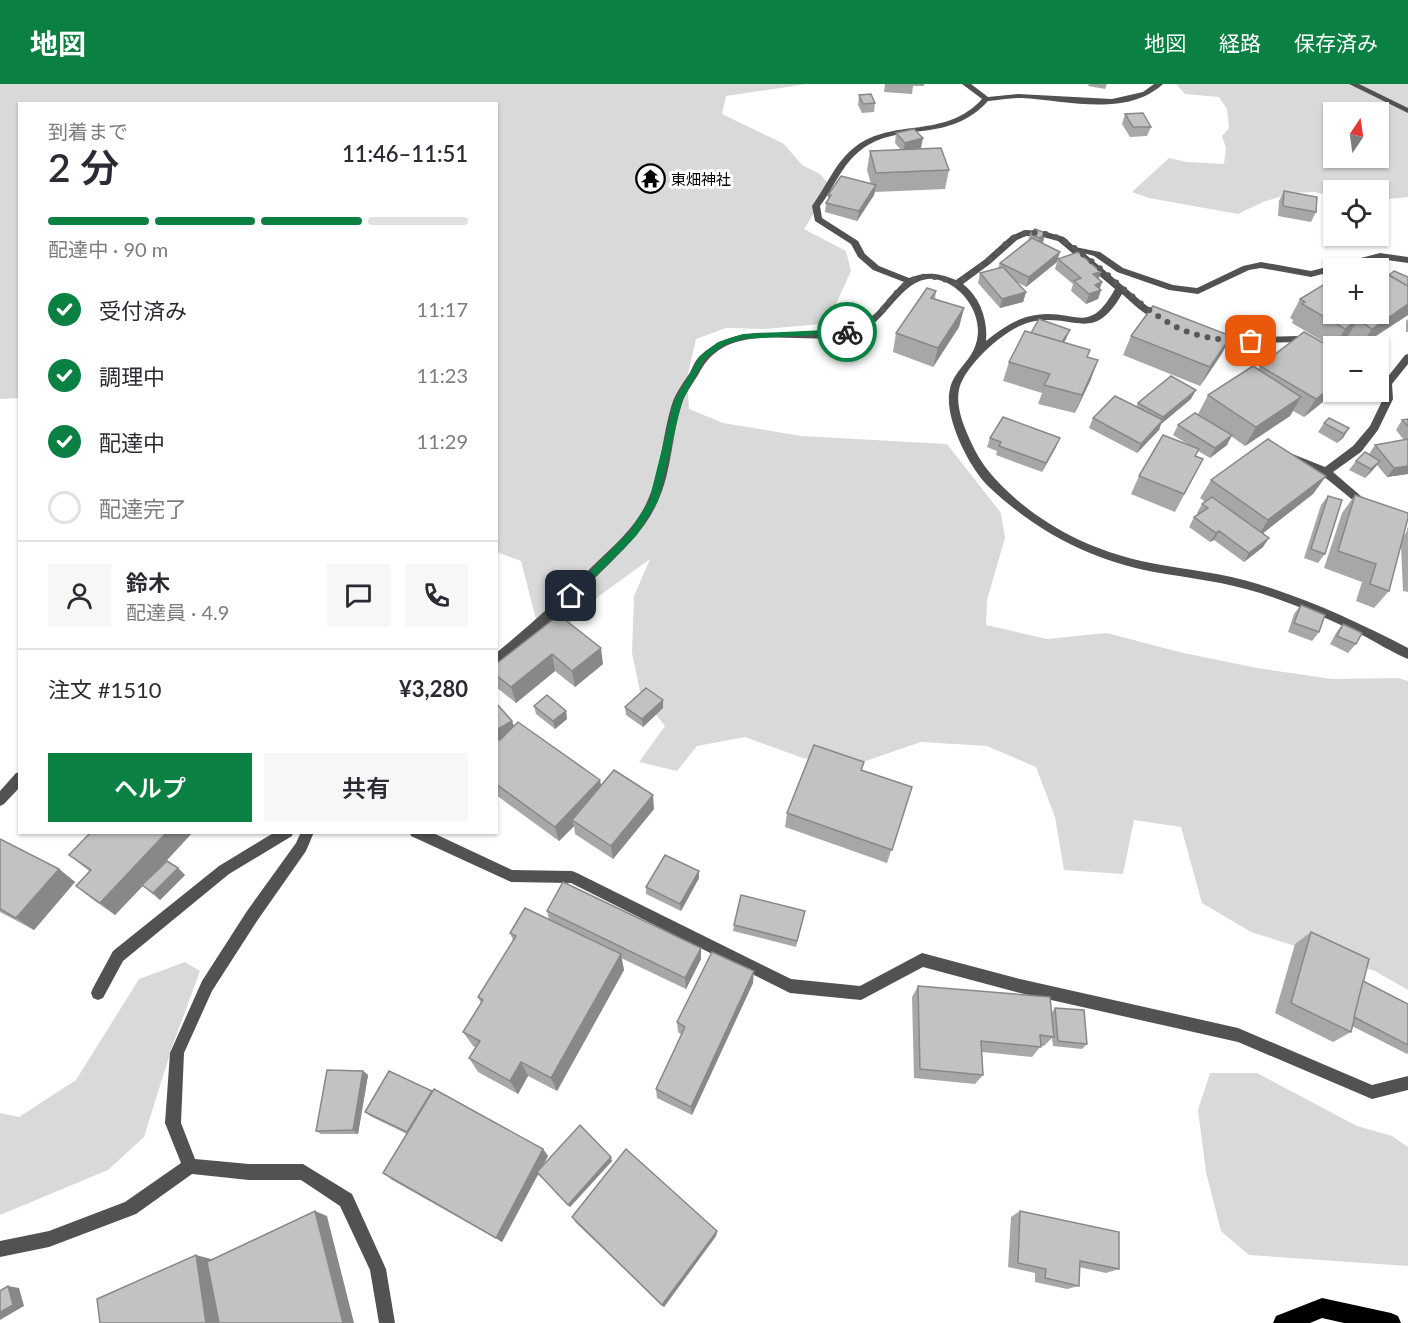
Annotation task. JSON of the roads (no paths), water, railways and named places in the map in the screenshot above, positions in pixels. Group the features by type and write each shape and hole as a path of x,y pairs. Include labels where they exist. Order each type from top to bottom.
{"main road":[{"path":"1283,1323 1322,1308 1391,1323"}],"street":[{"path":"966,84 986,99 1020,96 1093,101 1132,100 1159,84"},
{"path":"1353,84 1408,111"},
{"path":"978,351 983,331 976,308 967,291 946,279 925,276 909,280 876,268 861,255 855,243 818,219 816,206 830,188 843,163 867,142 902,131 960,122 978,111 986,99"},
{"path":"957,284 1014,238 1024,233 1042,234 1061,239 1144,308 1173,326"},
{"path":"1073,248 1097,254 1120,270 1172,288 1198,291 1246,268 1261,264 1311,274 1380,256 1408,260"},
{"path":"498,658 556,611 633,533 653,501 678,401 702,358 721,344 743,336 832,334 859,330 879,316 909,280"},
{"path":"1121,287 1114,302 1085,323 1041,318 1022,321 978,351 964,368 954,390 954,410 964,438 986,477 1026,514 1066,540 1105,557 1236,582 1351,624 1408,654"},
{"path":"1201,336 1232,341 1298,339 1323,353"},
{"path":"1389,376 1408,357"},
{"path":"1326,472 1357,449 1374,428 1387,402"},
{"path":"1283,455 1326,472 1373,513"},
{"path":"0,800 18,779"},
{"path":"98,993 118,956 224,870 284,834"},
{"path":"190,1166 172,1123 177,1053 207,986 252,916 301,847 307,834"},
{"path":"420,834 511,876 572,877 789,986 861,993 922,960 1020,986 1238,1035 1372,1092 1408,1083"},
{"path":"0,1249 49,1239 130,1208 190,1166 249,1172 303,1172 346,1200 378,1269 387,1323"}],"place":[{"name":"東畑神社","path":"650,179"}]}
